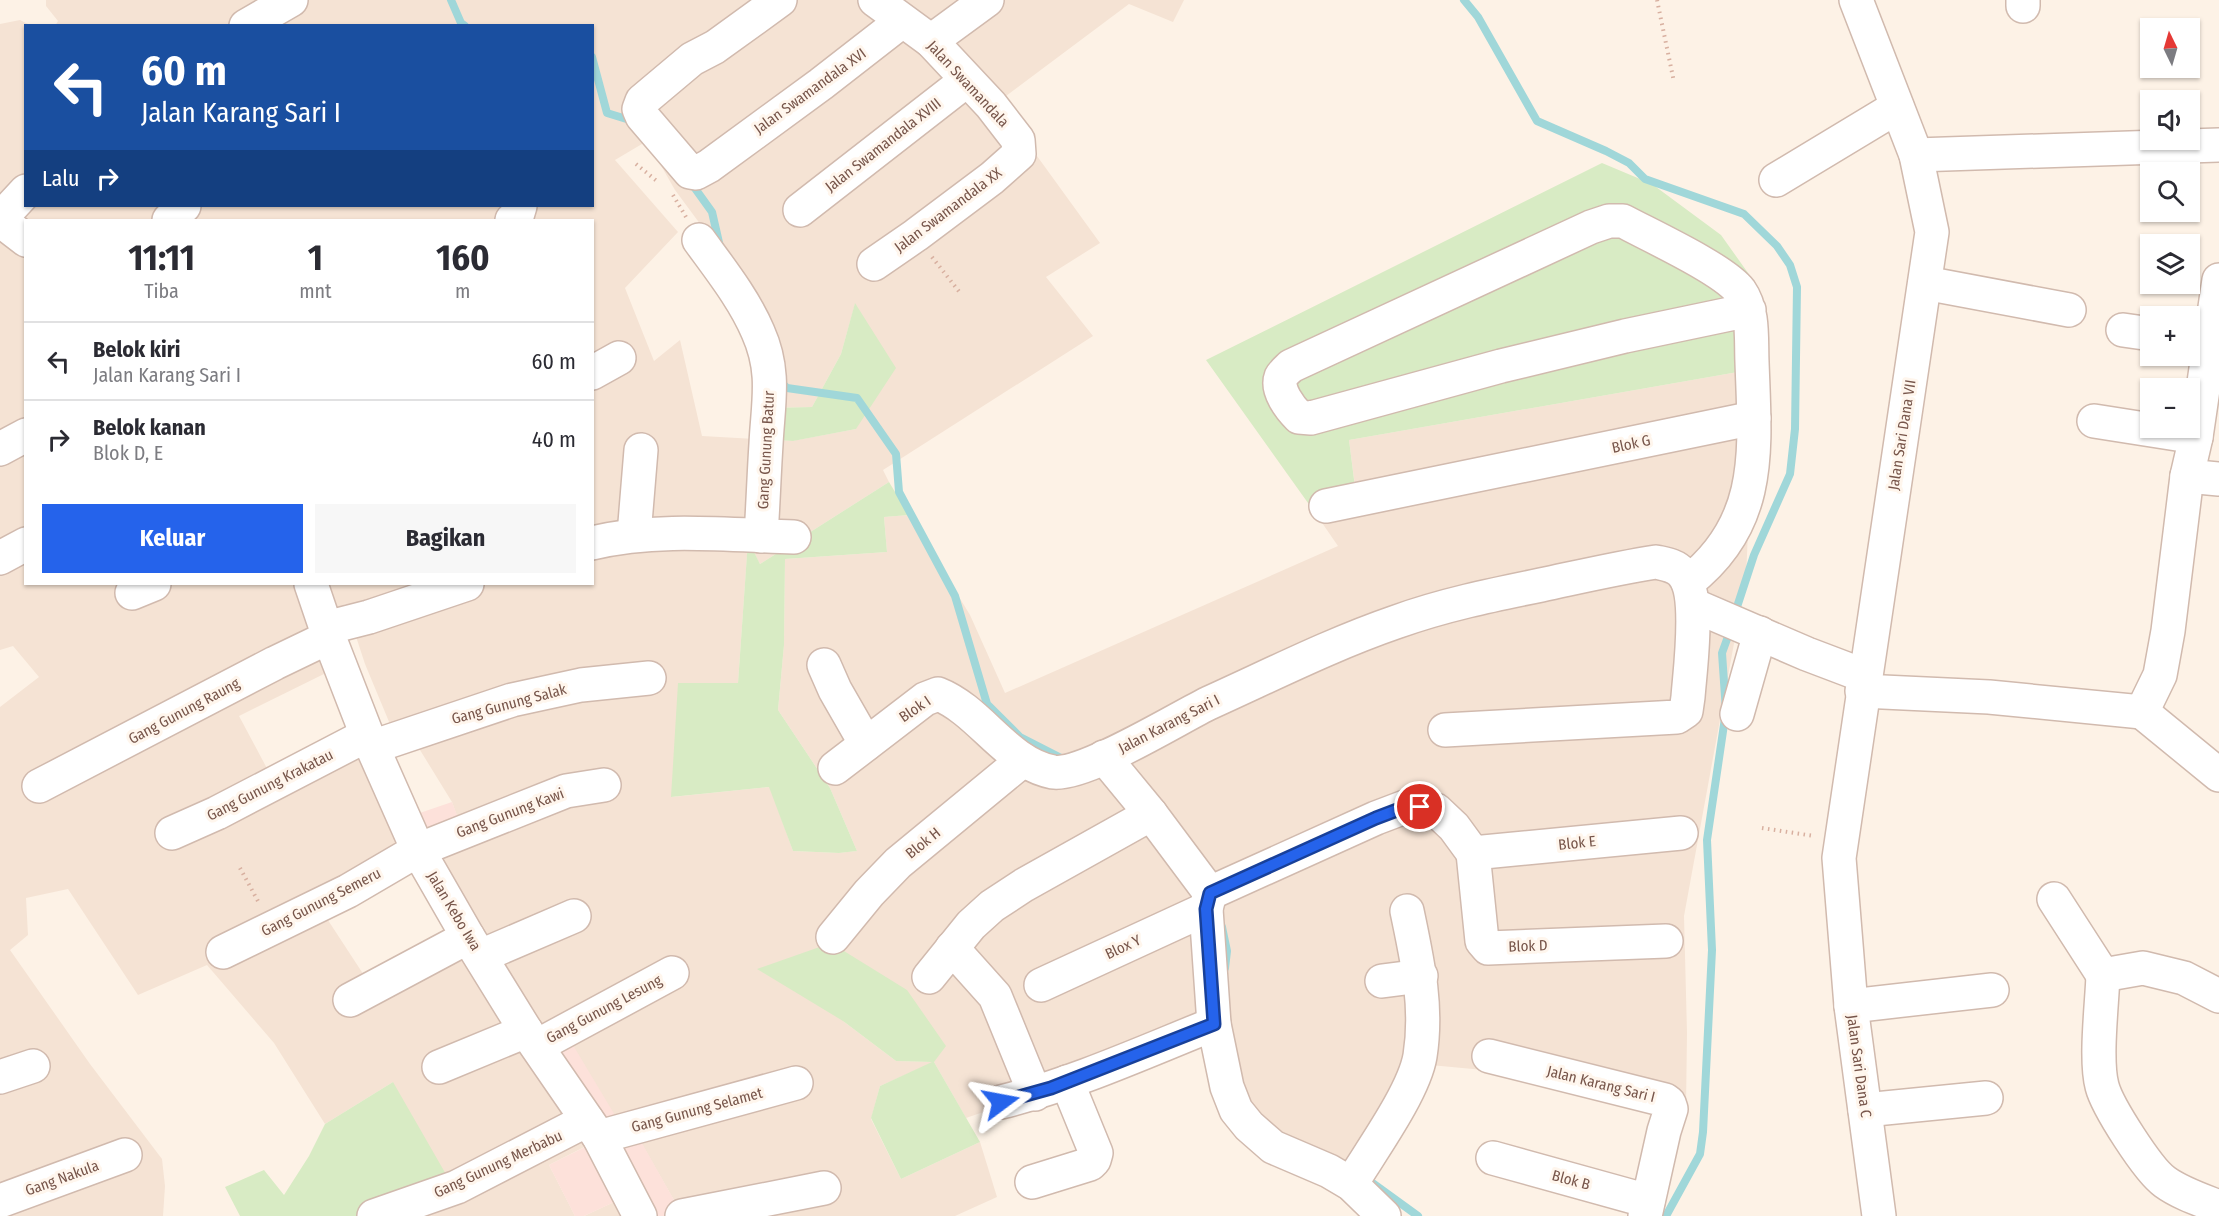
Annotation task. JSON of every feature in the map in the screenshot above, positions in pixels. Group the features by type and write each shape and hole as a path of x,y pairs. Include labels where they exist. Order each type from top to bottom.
{"street":[{"path":"249,24 291,0"},
{"name":"Jalan Swamandala XVI","path":"780,0 715,47 692,59 642,101 639,110 646,122 690,172 696,173 717,159 821,84 902,21"},
{"name":"Jalan Swamandala","path":"875,0 931,41 991,105 1018,140 1019,154"},
{"path":"931,41 987,0"},
{"name":"Jalan Sari Dana VII","path":"1840,880 1841,840 1932,232 1916,155 1856,0"},
{"name":"Jalan Swamandala XVIII","path":"800,210 967,80"},
{"path":"1776,180 1897,107"},
{"path":"1916,155 2219,145"},
{"name":"Jalan Swamandala XX","path":"874,264 992,178 1019,154"},
{"path":"24,193 0,220 24,238"},
{"path":"170,219 183,207"},
{"path":"1737,714 1708,567 1739,520 1751,484 1754,418 1749,310 1740,291 1724,276 1623,221 1609,221 1591,227 1291,366 1281,376 1280,386 1290,407 1299,417 1311,418 1524,360 1749,310"},
{"name":"Gang Gunung Batur","path":"699,240 759,333 767,362 771,392 761,536"},
{"path":"2200,341 2219,280"},
{"path":"1925,283 2069,310"},
{"name":"Blok G","path":"1326,506 1754,418"},
{"path":"2094,421 2140,428"},
{"path":"0,449 24,436"},
{"path":"2196,438 2187,476 2160,675 2142,712 2219,775"},
{"path":"634,535 641,450"},
{"path":"2187,476 2219,479"},
{"path":"594,543 634,535 794,537"},
{"path":"0,558 24,545"},
{"name":"Jalan Karang Sari I","path":"1208,901 1151,814 1104,757 1302,660 1395,622 1454,603 1656,562 1671,565 1682,572 1716,611 1864,683 2142,712"},
{"name":"Jalan Kebo Iwa","path":"311,585 370,741 418,850 532,1038 593,1129 638,1215"},
{"path":"328,632 464,585"},
{"path":"1445,730 1677,717 1686,711 1688,697 1716,611"},
{"name":"Gang Gunung Raung","path":"39,786 275,663 328,632"},
{"path":"824,665 835,690 866,744"},
{"name":"Gang Gunung Salak","path":"370,741 512,700 581,685 649,678"},
{"name":"Blok I","path":"835,768 925,699 938,694 961,708 1023,760"},
{"name":"Gang Gunung Krakatau","path":"172,833 370,741"},
{"path":"1023,760 1055,772 1074,771 1104,757"},
{"name":"Blok H","path":"833,937 868,893 898,863 1023,760"},
{"name":"Gang Gunung Kawi","path":"418,850 566,791 604,785"},
{"name":"Blox Y","path":"1041,985 1376,818 1405,807 1436,810 1454,827 1473,853"},
{"path":"929,977 971,926 992,906 1024,885 1151,814"},
{"name":"Blok E","path":"1473,853 1681,833"},
{"name":"Gang Gunung Semeru","path":"223,952 348,891 418,850"},
{"name":"Blok D","path":"1473,853 1482,941 1488,948 1666,940"},
{"name":"Jalan Sari Dana C","path":"1840,880 1851,1006 1879,1216"},
{"path":"2054,899 2103,975 2099,1068 2102,1086 2110,1104 2153,1172 2172,1187 2219,1208"},
{"path":"1208,901 1214,1024 1227,1087 1236,1110 1249,1126 1273,1147 1303,1159 1351,1184 1384,1216"},
{"path":"1351,1184 1405,1094 1420,1058 1423,1019 1421,976 1407,911"},
{"path":"350,1000 475,946 574,916"},
{"path":"952,948 995,996 1035,1094"},
{"path":"2103,975 2143,968 2184,978 2219,996"},
{"name":"Gang Gunung Lesung","path":"439,1067 532,1038 672,973"},
{"path":"1382,981 1421,976"},
{"path":"1851,1006 1992,990"},
{"path":"1001,1102 1035,1094 1214,1024"},
{"name":"Jalan Karang Sari I","path":"1489,1056 1665,1100 1669,1103 1671,1109 1647,1208"},
{"path":"0,1077 33,1066"},
{"path":"1032,1182 1090,1164 1094,1160 1096,1153 1067,1082"},
{"name":"Gang Gunung Selamet","path":"593,1129 796,1083"},
{"path":"1865,1110 1986,1098"},
{"name":"Gang Gunung Merbabu","path":"374,1216 457,1187 593,1129"},
{"name":"Gang Nakula","path":"0,1201 125,1155"},
{"name":"Blok B","path":"1493,1158 1647,1208"},
{"path":"682,1216 824,1188"}],"path":[{"path":"1657,0 1674,82"},
{"path":"636,164 663,186"},
{"path":"672,194 699,240"},
{"path":"916,235 961,294"},
{"path":"1762,828 1841,840"},
{"path":"240,868 273,928"}],"shaded area":[{"path":"46,0 1184,0 1173,22 1129,4 998,102 1100,243 1046,277 1093,336 883,470 889,482 760,564 748,541 738,683 672,797 770,787 793,851 838,853 857,851 830,788 778,710 784,645 785,559 887,552 884,517 909,515 970,615 1005,693 1338,546 1318,517 1356,494 1349,440 1755,369 1746,578 1684,916 1686,1107 1589,1080 1409,1063 1377,1143 1329,1181 1279,1169 1229,1127 1222,1032 966,1118 934,1062 880,1086 871,1119 901,1179 980,1142 997,1197 955,1216 683,1216 634,1130 596,1141 549,1165 575,1216 385,1216 393,1082 325,1124 274,1043 207,965 138,995 68,889 26,898 28,935 10,950 90,1064 162,1159 165,1186 163,1216 0,1216 0,707 39,677 13,646 0,650 0,24 20,20 28,24 24,24 24,207 594,207 594,24 56,24 58,21 46,6","holes":["647,141 675,190 732,267 770,408 812,407 841,354 855,304 856,429 792,441 702,436 680,340 654,361 625,288 678,232 615,160","345,603 365,664 397,741 412,737 452,802 464,836 408,817 363,744 278,789 239,716 328,672","405,856 470,931 373,989 322,911","843,1021 934,1062 896,1061"]},
{"path":"452,802 465,836 405,856 408,817"},
{"path":"561,1025 625,1132 634,1129 683,1216 635,1216 625,1197 584,1216 575,1216 549,1165 595,1142 529,1041"},
{"path":"625,1197 635,1216 584,1216"}],"green space":[{"path":"1602,163 1652,184 1721,235 1758,287 1755,369 1349,440 1356,495 1318,517 1206,360"},
{"path":"855,303 896,368 856,429 793,441 758,439 770,408 812,407 841,354"},
{"path":"889,482 909,515 884,517 887,552 785,559 784,645 778,710 830,788 857,851 839,853 793,851 769,787 671,797 678,683 738,683 748,540 760,564"},
{"path":"831,943 907,990 946,1046 934,1062 980,1142 901,1179 871,1118 880,1086 932,1062 896,1061 843,1021 757,969"},
{"path":"393,1082 451,1183 385,1216 240,1216 225,1187 264,1170 284,1195 309,1156 325,1124"}],"waterway":[{"path":"451,0 462,24"},
{"path":"1464,0 1478,17 1537,121 1629,163 1645,179 1744,214 1777,246 1790,265 1797,287 1795,429 1790,474 1754,555 1735,613"},
{"path":"594,64 607,113 633,121"},
{"path":"689,180 712,212 720,247"},
{"path":"779,380 787,388 857,398 896,454 899,492 955,596 987,704 1020,737 1065,760"},
{"path":"1666,1216 1700,1154 1703,1132 1712,950 1707,840 1726,711 1722,653 1730,631"},
{"path":"1222,927 1227,951 1225,968"},
{"path":"1367,1179 1418,1216"}],"route":[{"path":"1001,1102 1035,1094 1214,1024 1206,909 1210,893 1376,818 1405,807 1420,807"}]}
